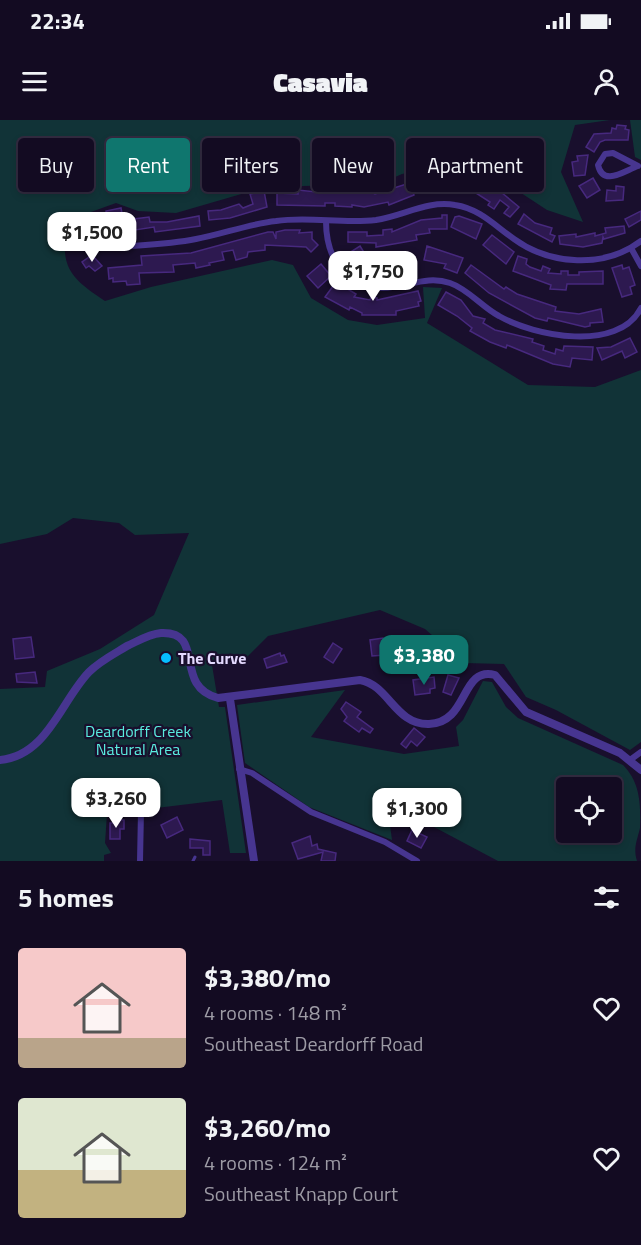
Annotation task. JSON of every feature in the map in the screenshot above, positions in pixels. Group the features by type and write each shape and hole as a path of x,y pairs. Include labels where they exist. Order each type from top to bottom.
{"street":[{"path":"614,153 639,167 610,178 600,173 598,165 605,154 614,153"},
{"path":"119,247 193,240 275,221 373,220 422,207 454,205 477,212 528,248 554,258 592,259 631,248 641,241"},
{"path":"326,221 328,249 336,265 350,278 369,287 394,286 423,280 445,281 455,285 488,310 512,323 565,336 614,330 632,321 641,308"},
{"path":"631,248 641,266"},
{"path":"0,760 18,755 41,737 58,718 84,678 94,668 151,635 168,634 181,639 188,649 191,677 197,687 212,696 230,699 286,688 360,680 373,684 402,715 418,722 431,724 454,712 474,678 489,674 500,679 514,700 526,712 630,759 641,771"},
{"path":"230,699 254,861"},
{"path":"630,759 641,752"},
{"path":"239,769 252,773 311,812 385,842 417,861"},
{"path":"140,861 141,811"}],"green space":[{"name":"Deardorff Creek Natural Area","path":"0,120 610,120 575,125 561,172 583,222 547,210 520,192 544,192 544,138 406,138 406,173 394,177 394,138 312,138 312,186 300,186 300,138 202,138 202,192 248,192 176,213 138,211 116,203 91,212 66,234 65,247 68,266 73,274 86,288 105,301 151,287 272,260 293,265 311,298 348,320 377,325 425,318 423,287 442,288 427,323 528,385 595,387 641,370 641,742 630,750 556,710 526,697 504,664 464,663 425,629 380,610 268,636 240,664 212,665 219,707 225,707 246,853 230,853 222,800 107,814 105,843 111,853 104,855 104,861 0,861 0,689 45,687 47,671 100,649 154,615 189,533 135,535 119,523 73,518 47,534 0,544"},
{"path":"630,120 641,120 641,160 635,157"},
{"path":"483,681 492,682 506,707 518,718 623,765 633,779 640,802 640,828 635,848 637,861 498,861 387,802 392,840 309,807 245,763 237,705 345,690 311,737 404,754 459,746 456,727 463,720"}],"building":[{"path":"617,125 626,126 625,129 629,130 628,140 605,140 600,142 594,152 586,147 594,134 611,133 612,128 616,129"},
{"path":"588,155 585,175 574,176 572,162 578,161 577,156"},
{"path":"593,178 600,190 587,198 579,186"},
{"path":"406,184 406,192 413,192 414,195 389,205 388,202 364,207 335,206 335,203 325,203 325,206 277,205 277,193 298,194 300,190 375,194 394,192 394,188"},
{"path":"616,186 624,187 623,200 606,201 607,190 616,191"},
{"path":"264,192 267,207 230,218 209,220 208,211 221,210 239,204 243,208 253,204 250,194"},
{"path":"474,192 501,192 519,207 510,217 504,213 509,207 500,200 494,209 488,205 490,202"},
{"path":"121,208 124,224 108,222 106,211"},
{"path":"641,211 641,220 629,227 625,219"},
{"path":"524,214 535,223 552,228 550,234 555,236 552,242 518,224"},
{"path":"442,215 447,215 447,229 429,229 430,233 416,235 417,240 376,247 376,243 348,242 348,232 367,232 367,236 383,235 383,230 392,229 392,232 421,220 442,218"},
{"path":"199,216 200,226 155,232 154,227 135,230 134,219 149,217 150,222 167,222"},
{"path":"459,216 482,224 476,239 451,227 455,217"},
{"path":"98,224 105,227 93,243 84,238 90,227 95,229"},
{"path":"624,226 625,233 604,239 603,237 602,243 583,247 560,244 559,236 576,234 576,237 595,233 595,236 606,233 605,228"},
{"path":"300,230 299,233 312,232 312,239 318,245 311,252 306,247 265,245 265,250 248,252 247,257 236,260 233,250 222,252 224,260 209,263 210,265 196,268 195,263 173,265 174,272 139,273 140,284 127,285 126,281 113,282 113,278 109,279 108,268 142,265 141,256 191,253 268,232 273,232 276,239 276,232"},
{"path":"492,235 514,252 506,264 483,245"},
{"path":"360,246 368,259 357,266 349,253"},
{"path":"427,246 463,258 457,273 444,268 446,264 424,260"},
{"path":"92,255 102,266 95,271 89,266 86,268 82,262"},
{"path":"396,255 397,260 401,259 403,268 401,271 386,275 366,273 367,260 391,263 390,257"},
{"path":"518,256 527,259 526,264 530,267 541,271 543,266 550,269 548,273 561,274 561,271 568,271 568,275 579,275 579,272 603,271 603,284 567,284 566,290 550,289 551,285 513,271"},
{"path":"321,264 331,276 318,288 307,276"},
{"path":"471,265 504,289 506,287 517,294 556,307 555,311 579,314 601,309 603,322 590,323 590,326 585,327 548,318 547,321 535,318 489,293 465,273"},
{"path":"622,265 623,269 629,267 635,285 630,287 632,294 622,297 612,268"},
{"path":"336,282 356,294 354,297 370,300 371,297 377,300 418,291 421,301 418,302 419,306 396,311 396,315 362,315 350,307 349,310 325,297"},
{"path":"446,292 461,300 473,316 485,319 483,323 495,330 533,339 532,342 544,346 543,350 555,354 556,349 563,351 564,346 593,347 592,360 572,358 570,367 553,364 507,345 506,348 490,342 470,331 472,328 438,305"},
{"path":"630,338 637,352 625,358 622,351 602,360 597,348 611,347"},
{"path":"31,637 34,657 15,659 13,639"},
{"path":"383,638 385,655 372,656 370,640"},
{"path":"333,643 342,649 333,663 324,657"},
{"path":"280,653 281,656 284,655 287,662 267,668 264,659"},
{"path":"35,672 37,683 17,682 16,674"},
{"path":"448,675 459,678 451,695 443,692"},
{"path":"434,677 435,688 430,689 430,693 415,695 413,680"},
{"path":"346,702 361,712 357,717 373,729 370,733 362,728 359,732 344,721 347,717 341,709"},
{"path":"414,728 425,737 417,746 411,741 406,748 401,744"},
{"path":"177,817 183,830 167,838 161,825"},
{"path":"117,820 124,820 124,829 120,829 120,839 110,839 110,823 117,823"},
{"path":"412,830 427,837 421,848 407,841"},
{"path":"310,836 312,846 317,844 318,849 336,853 335,861 321,861 323,852 298,859 292,843"},
{"path":"190,839 210,841 210,855 203,855 203,848 190,848"}],"place":[{"name":"The Curve","path":"166,658"}]}
